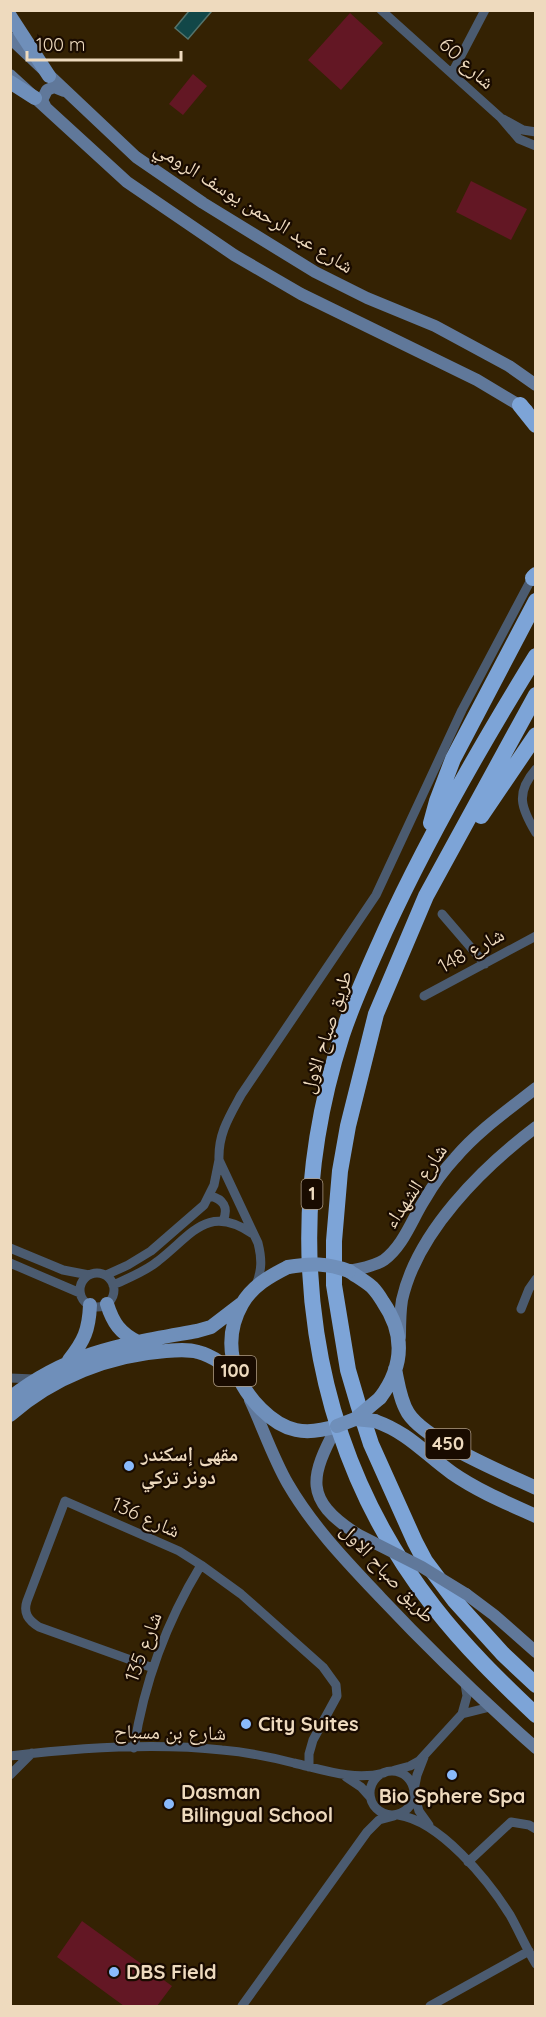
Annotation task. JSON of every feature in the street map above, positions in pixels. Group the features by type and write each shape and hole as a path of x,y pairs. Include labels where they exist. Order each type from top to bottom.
{"highway":[{"path":"520,405 536,425"},
{"path":"425,847 437,801 453,759 536,601"},
{"name":"طريق صباح الاول","path":"536,656 471,762 425,847 366,974 344,1032 329,1082 314,1168 309,1252 314,1317 325,1378 353,1470 384,1531 432,1605 461,1641 536,1715"},
{"name":"طريق صباح الاول","path":"536,695 426,896 375,1014 348,1126 337,1205 334,1285 348,1370 358,1404 371,1444 415,1542 425,1561 455,1601 503,1654 536,1685"},
{"path":"426,896 536,735"}],"main road":[{"path":"10,16 49,76"},
{"name":"شارع عبد الرحمن يوسف الرومي","path":"10,38 136,157 212,208 315,272 367,298 435,326 509,366 536,385"},
{"path":"10,75 128,182 234,255 301,294 432,356 520,405 536,417"},
{"path":"10,82 35,98"},
{"path":"47,110 42,100 47,90 58,87 65,92"},
{"name":"شارع الشهداء","path":"349,1271 370,1267 383,1260 394,1250 403,1239 425,1197 454,1159 472,1140 536,1088"},
{"path":"400,1338 402,1301 411,1273 432,1235 475,1179 536,1127"},
{"name":"100","path":"308,1263 329,1264 349,1271 373,1288 390,1312 400,1338 395,1368 388,1386 380,1398 355,1419 337,1426 309,1431 282,1425 268,1416 248,1397 237,1377 232,1357 232,1336 236,1316 242,1303 254,1288 265,1279 288,1267 308,1263"},
{"name":"100","path":"10,1398 67,1362 101,1350 210,1327 242,1303"},
{"path":"107,1304 118,1328 138,1342"},
{"path":"67,1362 86,1335 90,1305"},
{"name":"100","path":"10,1415 61,1380 79,1372 122,1358 152,1352 196,1351 218,1361 237,1377"},
{"name":"450","path":"395,1368 401,1396 408,1412 416,1422 458,1450 536,1488"},
{"name":"طريق صباح الاول","path":"248,1397 288,1484 316,1526 368,1585 465,1684 536,1748"},
{"name":"450","path":"355,1419 375,1421 394,1428 408,1436 464,1481 536,1516"},
{"name":"طريق صباح الاول","path":"337,1426 320,1457 316,1483 319,1495 333,1517 357,1534 422,1567 466,1594 536,1652"}],"street":[{"name":"شارع 60","path":"381,10 501,118"},
{"path":"452,73 485,10"},
{"path":"501,118 523,130 536,132"},
{"path":"501,118 519,139 536,146"},
{"path":"10,1248 63,1269 89,1275 96,1273 106,1275 151,1251 204,1206 214,1185 219,1160 218,1148 224,1125 241,1095 376,895 462,710 534,575"},
{"path":"536,768 526,782 522,799 524,811 536,833"},
{"path":"442,914 485,964"},
{"name":"شارع 148","path":"424,996 536,936"},
{"path":"219,1160 255,1236 262,1257 262,1267 254,1288"},
{"path":"210,1196 219,1199 224,1205 226,1213 224,1221"},
{"path":"113,1285 151,1267 200,1226 208,1222 224,1221 245,1229 255,1236"},
{"path":"10,1263 80,1293"},
{"path":"89,1275 81,1283 80,1293 90,1305 99,1307 107,1304 113,1295 113,1285 106,1275"},
{"path":"521,1309 536,1279"},
{"path":"10,1378 37,1379"},
{"name":"شارع 136","path":"153,1668 39,1626 27,1616 25,1607 65,1501 179,1551 201,1565 254,1605 323,1667 338,1690 336,1701 314,1740 309,1754 309,1767"},
{"name":"شارع 135","path":"134,1748 141,1710 153,1668 174,1611 201,1565"},
{"path":"242,2007 367,1832 379,1820 410,1808 417,1775 425,1755 462,1714 467,1696 465,1684"},
{"path":"462,1714 490,1707"},
{"name":"شارع بن مسباح","path":"10,1756 134,1748 224,1750 341,1775 365,1776 410,1766 425,1755"},
{"path":"10,1775 33,1753"},
{"path":"367,1832 372,1815 370,1788 374,1780 387,1772 398,1772 411,1782 417,1806 432,1829"},
{"name":"شارع بن مسباح","path":"341,1775 356,1783 371,1799"},
{"path":"371,1799 380,1812 415,1819 432,1829 468,1862 509,1914 536,1964"},
{"path":"468,1862 511,1822 529,1825 536,1829"},
{"path":"430,2007 529,1951"}],"shaded area":[{"path":"350,13 383,43 341,90 308,60"},
{"path":"193,74 207,86 183,115 169,104"},
{"path":"471,181 527,209 511,240 456,212"},
{"name":"DBS Field","path":"82,1921 172,1986 157,2006 124,2006 57,1957"}],"water":[{"path":"189,11 210,11 188,39 175,28"}],"place":[{"name":"مقهى إسكندر دونر تركي","path":"129,1466"},
{"name":"City Suites","path":"246,1724"},
{"name":"Bio Sphere Spa","path":"452,1775"},
{"name":"Dasman Bilingual School","path":"169,1804"},
{"name":"DBS Field","path":"114,1972"}]}
